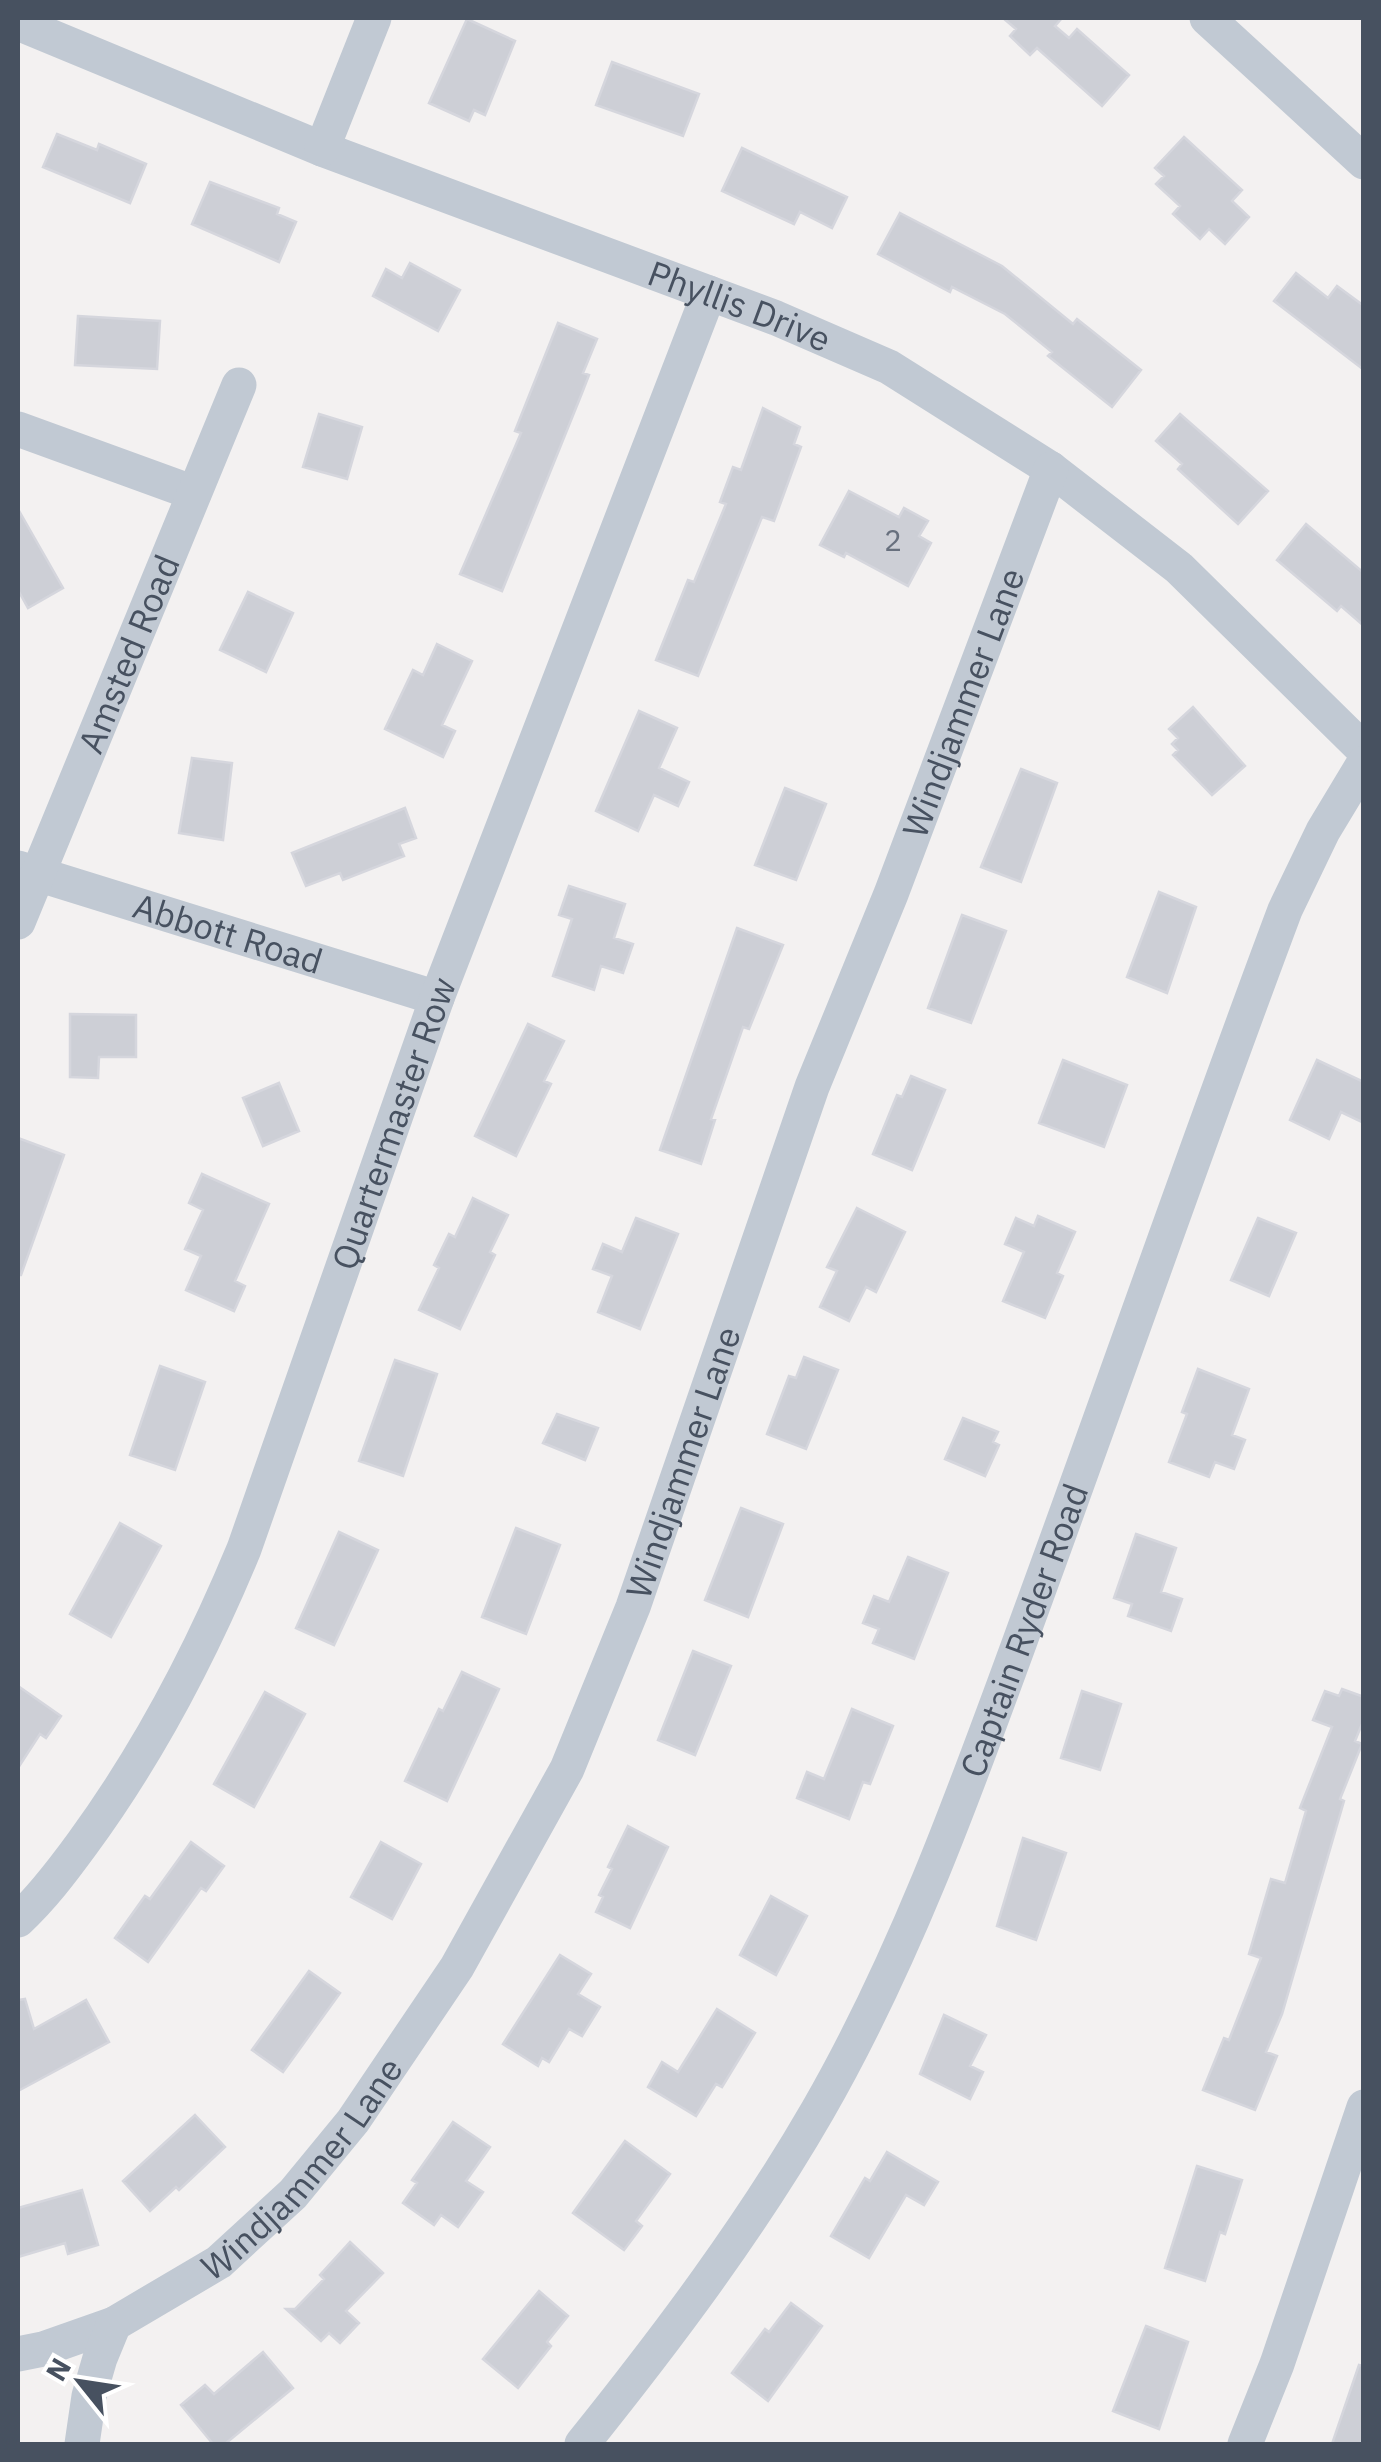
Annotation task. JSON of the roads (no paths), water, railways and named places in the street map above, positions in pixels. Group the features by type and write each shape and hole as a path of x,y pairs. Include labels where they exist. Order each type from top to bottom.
{"street":[{"path":"322,149 374,18"},
{"path":"1208,18 1364,162"},
{"name":"Phyllis Drive","path":"18,23 322,149 709,293 889,367 1051,470 1179,568 1364,750"},
{"name":"Quartermaster Row","path":"18,1920 110,1805 215,1619 244,1550 437,998 709,293"},
{"name":"Amsted Road","path":"18,922 28,872 239,386"},
{"path":"18,429 194,493"},
{"name":"Windjammer Lane","path":"18,2354 114,2324 219,2262 293,2194 353,2121 458,1967 567,1769 632,1606 812,1087 890,894 1051,470"},
{"name":"Captain Ryder Road","path":"582,2444 656,2351 760,2203 818,2110 903,1938 984,1742 1285,910 1323,830 1364,764"},
{"name":"Abbott Road","path":"28,872 437,998"},
{"path":"1245,2444 1283,2346 1364,2107"},
{"path":"82,2444 89,2396 114,2324"}]}
